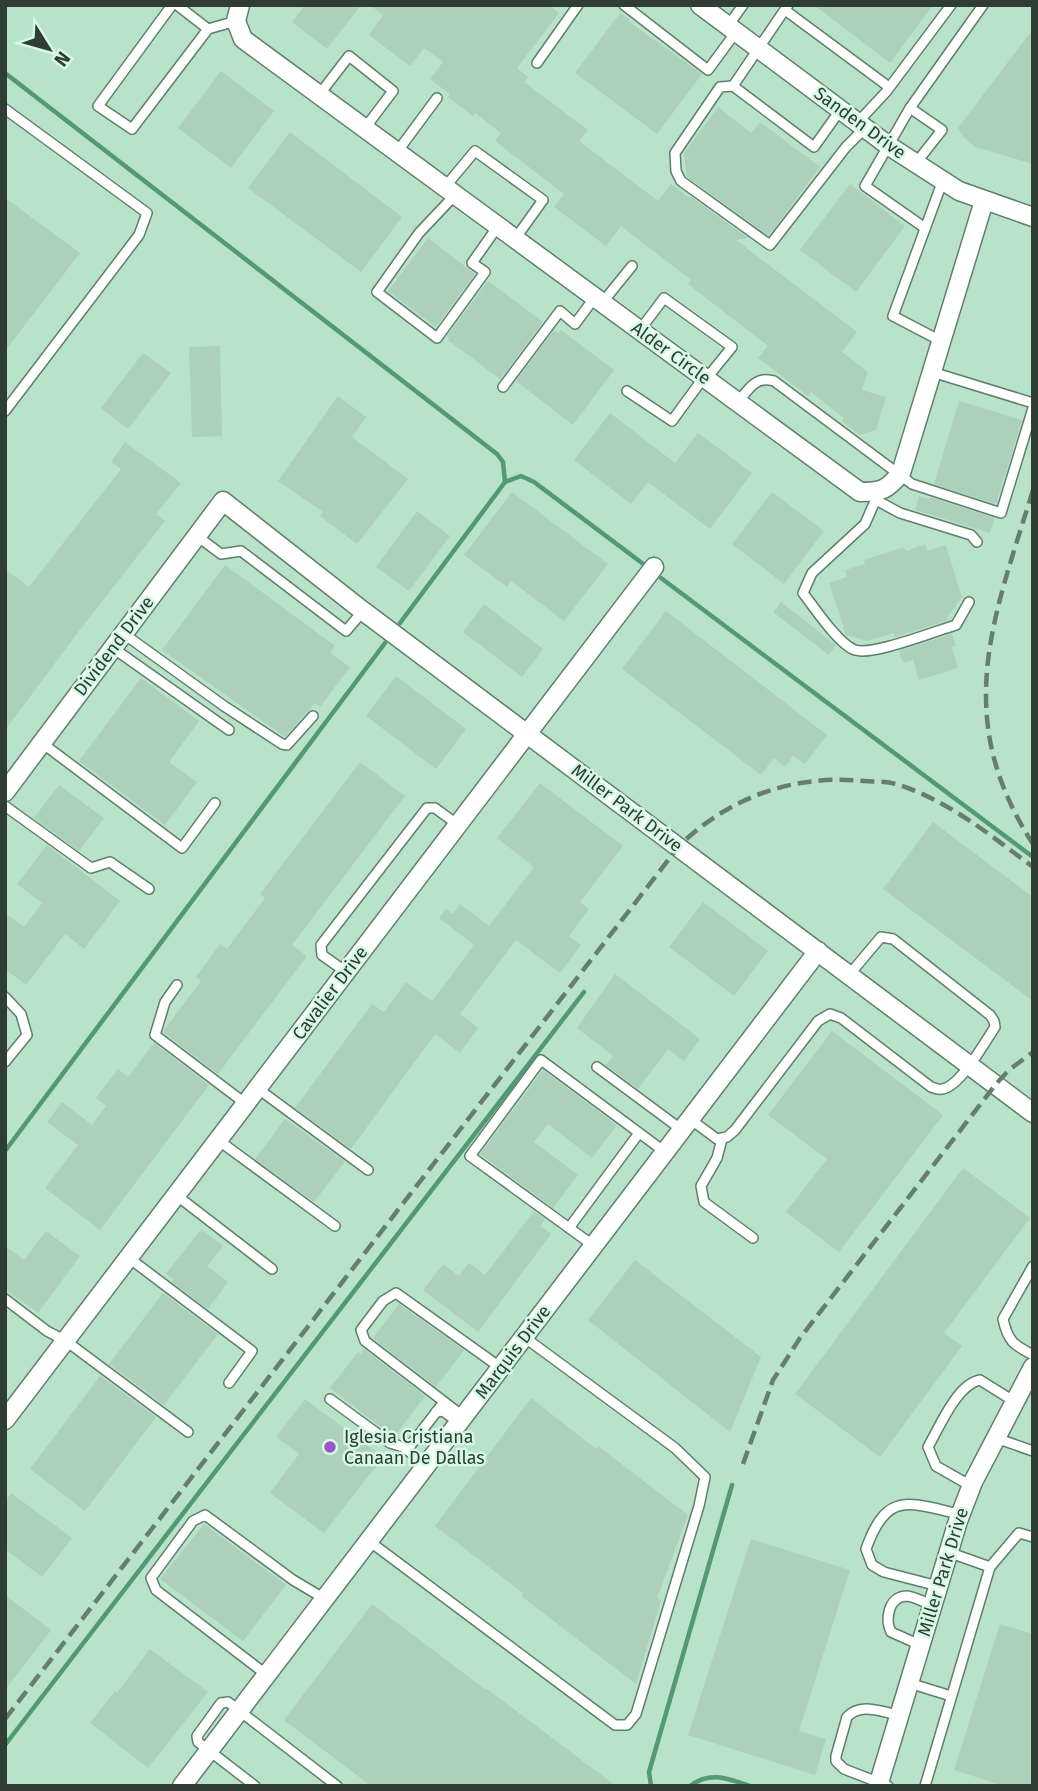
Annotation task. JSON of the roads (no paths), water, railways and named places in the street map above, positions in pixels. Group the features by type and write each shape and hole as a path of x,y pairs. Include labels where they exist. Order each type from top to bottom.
{"street":[{"name":"Sanden Drive","path":"700,5 890,146 959,191 1033,217"},
{"name":"Alder Circle","path":"238,13 243,39 860,492 877,496"},
{"path":"877,496 898,476 984,201"},
{"name":"Dividend Drive","path":"5,792 223,501"},
{"name":"Miller Park Drive","path":"223,501 363,611 1033,1112"},
{"name":"Cavalier Drive","path":"5,1420 654,567"},
{"name":"Marquis Drive","path":"182,1786 818,951"},
{"name":"Miller Park Drive","path":"882,1785 899,1716 960,1514 971,1486 1033,1367"}],"lane":[{"path":"208,29 175,5 98,106 132,129 208,29 238,13"},
{"path":"537,63 578,5"},
{"path":"624,5 708,70 743,5"},
{"path":"841,109 814,147 733,86 720,86 675,153 676,171 681,181 770,245 951,5"},
{"path":"925,228 865,186 890,146 909,108 983,5"},
{"path":"733,86 787,8 890,87"},
{"path":"319,95 349,57 393,91 365,128"},
{"path":"397,152 437,98"},
{"path":"909,108 942,130 916,163"},
{"path":"5,109 147,213 139,235 5,411"},
{"path":"498,226 472,262 485,272 437,338 376,292 450,191 475,151 543,200 515,239"},
{"path":"941,341 893,316 943,180"},
{"path":"503,387 559,311 575,324 632,266"},
{"path":"627,391 672,421 732,347 664,298 640,330"},
{"path":"738,402 751,386 760,380 774,381 898,476 912,484 1001,513 1033,406 932,372"},
{"path":"969,602 956,625 876,650 855,650 835,634 803,593 812,573 865,524 877,496 900,513 971,535 977,542"},
{"path":"197,536 221,554 241,551 346,631 363,611"},
{"path":"118,641 282,744 286,745 292,740 313,716"},
{"path":"118,641 229,730"},
{"path":"42,743 182,848 215,803"},
{"path":"5,806 91,868 110,862 149,889"},
{"path":"346,972 320,951 321,945 427,808 435,808 458,825"},
{"path":"597,1067 686,1125 722,1139 735,1130 818,1021 830,1014 841,1018 937,1089 943,1089 952,1083 970,1065 995,1027 994,1021 893,939 881,937 849,975"},
{"path":"177,985 165,1002 155,1035 246,1104"},
{"path":"5,997 12,1001 21,1014 27,1035 5,1062"},
{"path":"594,1246 470,1156 541,1060 665,1152"},
{"path":"257,1088 368,1170"},
{"path":"569,1228 639,1133"},
{"path":"722,1139 717,1158 701,1186 704,1202 753,1238"},
{"path":"218,1140 335,1226"},
{"path":"176,1195 272,1269"},
{"path":"129,1258 252,1351 229,1383"},
{"path":"1033,1266 1003,1319 1005,1331 1012,1344 1033,1355"},
{"path":"461,1420 444,1402 365,1341 361,1330 383,1301 396,1293 501,1368"},
{"path":"5,1299 188,1432"},
{"path":"369,1541 615,1725 627,1725 636,1714 692,1532 705,1477 675,1448 524,1337"},
{"path":"971,1486 936,1466 928,1447 967,1384 980,1380 1015,1402"},
{"path":"330,1399 390,1443 407,1450 426,1465"},
{"path":"407,1450 444,1402"},
{"path":"436,1412 443,1411 461,1420"},
{"path":"996,1438 1033,1451"},
{"path":"938,1586 884,1572 872,1565 866,1549 879,1519 887,1509 901,1505 919,1505 960,1514"},
{"path":"267,1675 156,1590 151,1578 193,1521 205,1515 293,1580 325,1599"},
{"path":"925,1786 990,1567 1019,1533 1033,1537"},
{"path":"948,1552 990,1567"},
{"path":"920,1645 891,1632 887,1619 890,1608 899,1598 907,1596 932,1605"},
{"path":"909,1683 951,1696"},
{"path":"882,1785 844,1769 836,1761 847,1717 862,1708 899,1716"},
{"path":"240,1711 337,1786"},
{"path":"209,1751 242,1782 255,1786"}],"waterway":[{"path":"5,73 497,454 503,462 505,482"},
{"path":"400,623 505,482 521,476 534,482 642,563"},
{"path":"661,578 1033,857"},
{"path":"5,1151 385,643"},
{"path":"5,1745 584,992"},
{"path":"651,1786 649,1772 732,1485"},
{"path":"690,1786 712,1777 750,1786"}],"railway":[{"path":"1033,490 994,626 987,668 986,710 993,753 1008,798 1033,844"},
{"path":"5,1719 679,846 698,829 741,802 788,786 813,781 888,782 915,791 951,809 1033,867"},
{"path":"743,1464 773,1380 800,1338 996,1084 1033,1052"}],"place":[{"name":"Iglesia Cristiana Canaan De Dallas","path":"330,1447"}]}
